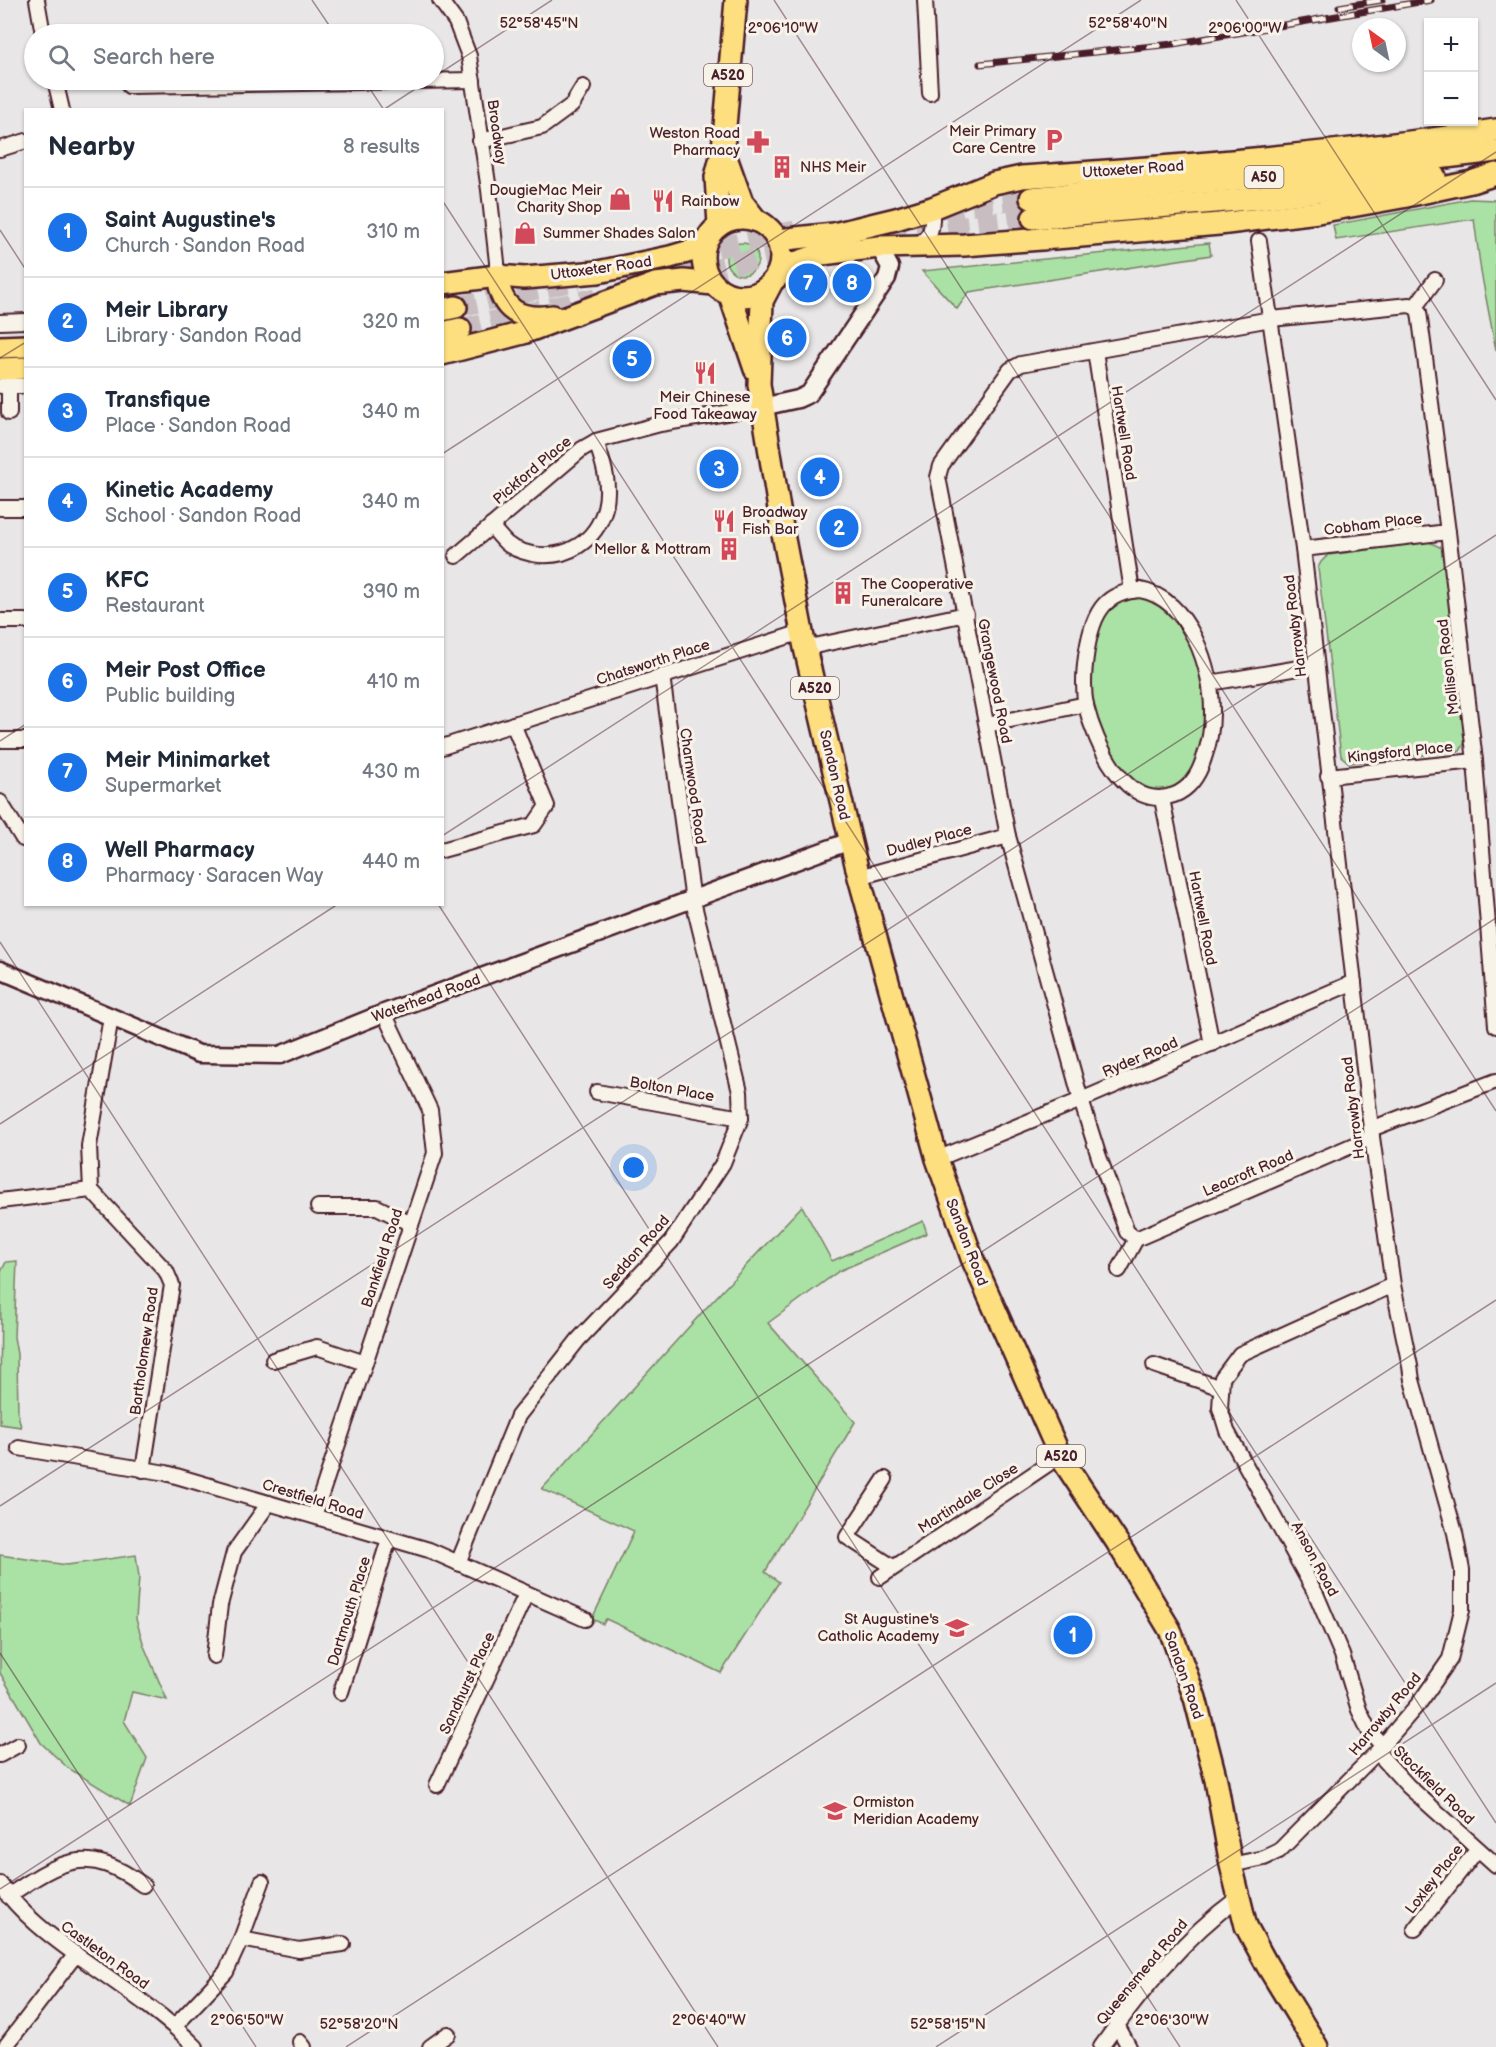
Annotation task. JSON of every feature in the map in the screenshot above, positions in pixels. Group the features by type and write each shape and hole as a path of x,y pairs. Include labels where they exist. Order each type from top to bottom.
{"highway":[{"name":"A520","path":"719,225 716,177 723,149 736,0"},
{"name":"Uttoxeter Road","path":"777,240 834,234 932,208 983,187 1022,177 1309,154 1496,130"},
{"name":"A520","path":"723,149 742,202 756,220"},
{"name":"A50","path":"1496,151 1032,208 1248,200 1496,172"},
{"path":"444,353 523,333 655,284 684,281 747,296 760,292 792,264 822,254 879,247 964,245 1219,224 1318,212 1471,182 1496,172"},
{"path":"721,289 706,273 703,261 704,247 709,236 719,225 733,219 756,220 768,228 777,240 781,261 773,281"},
{"name":"Uttoxeter Road","path":"444,284 497,276 524,278 598,272 680,255 704,247"},
{"path":"497,276 499,290 512,310 518,314 526,317 578,312"},
{"name":"Sandon Road","path":"773,281 762,301 759,384 783,534 804,640 850,841 937,1159 972,1258 1060,1456 1117,1542 1170,1630 1195,1698 1216,1780 1231,1865 1246,1926 1317,2047"},
{"name":"Sandon Road","path":"721,289 759,384"},
{"path":"0,347 24,346"},
{"path":"3,380 24,369"}],"street":[{"path":"37,0 41,24"},
{"name":"Broadway","path":"440,0 456,22 469,56 489,190 497,276"},
{"path":"925,0 930,93"},
{"path":"444,81 473,80"},
{"path":"480,141 542,127 572,105 583,87"},
{"path":"57,90 62,108"},
{"path":"0,149 24,142"},
{"path":"918,245 927,238 932,229 932,208"},
{"name":"Harrowby Road","path":"1231,1865 1264,1858 1279,1851 1379,1748 1420,1702 1450,1659 1462,1610 1462,1570 1455,1533 1412,1380 1393,1285 1328,776 1303,549 1259,241"},
{"path":"762,407 798,399 809,394 887,278 890,267 879,247"},
{"path":"1271,319 1409,305 1415,307 1435,280"},
{"name":"Mollison Road","path":"1415,307 1419,312 1476,761 1496,1026"},
{"name":"Grangewood Road","path":"1081,1100 1008,836 938,477 941,466 1010,370 1021,364 1271,319"},
{"path":"0,322 24,321"},
{"name":"Hartwell Road","path":"1095,351 1132,591"},
{"path":"9,413 3,380 24,385"},
{"name":"Pickford Place","path":"456,556 582,449 596,441 660,424 762,407"},
{"name":"Pickford Place","path":"491,526 507,544 522,552 540,555 563,553 583,544 600,521 607,496 607,479 596,441"},
{"path":"0,508 24,508"},
{"name":"Cobham Place","path":"1303,549 1448,532"},
{"path":"1132,591 1152,592 1166,600 1177,611 1197,642 1210,683 1212,715 1201,770 1192,783 1181,792 1162,799 1138,793 1117,773 1097,739 1086,704 1084,668 1095,620 1103,606 1116,595 1132,591"},
{"name":"Chatsworth Place","path":"444,746 662,676 804,640 966,614"},
{"path":"0,621 24,621"},
{"path":"1210,683 1316,664"},
{"name":"Charnwood Road","path":"662,676 693,901"},
{"path":"987,724 1086,704"},
{"path":"444,849 534,825 547,806 513,724"},
{"path":"0,740 24,740"},
{"name":"Kingsford Place","path":"1328,776 1476,761"},
{"name":"Hartwell Road","path":"1162,799 1212,1044"},
{"path":"0,802 22,839"},
{"name":"Dudley Place","path":"859,877 1008,836"},
{"name":"Waterhead Road","path":"0,970 199,1054 280,1055 384,1013 693,901 850,841"},
{"name":"Seddon Road","path":"458,1563 518,1416 578,1340 671,1242 723,1163 741,1118 740,1092 693,901"},
{"name":"Ryder Road","path":"937,1159 1081,1100 1354,982"},
{"name":"Bankfield Road","path":"314,1516 435,1153 430,1110 384,1013"},
{"path":"0,1201 91,1190 89,1146 111,1017"},
{"name":"Leacroft Road","path":"1136,1239 1372,1133 1496,1081"},
{"name":"Bolton Place","path":"597,1092 741,1118"},
{"path":"1081,1100 1127,1232 1136,1239 1119,1270"},
{"name":"Bartholomew Road","path":"91,1190 166,1271 172,1286 143,1470"},
{"path":"318,1207 377,1207 411,1224"},
{"path":"1154,1365 1221,1388 1222,1378 1240,1354 1393,1285"},
{"path":"273,1360 316,1347 365,1363"},
{"name":"Anson Road","path":"1221,1388 1220,1408 1227,1431 1317,1594 1342,1655 1359,1710 1379,1748"},
{"name":"Crestfield Road","path":"20,1448 166,1473 429,1550 585,1619"},
{"name":"Martindale Close","path":"880,1577 1060,1456"},
{"path":"885,1479 847,1537 893,1568"},
{"path":"214,1656 220,1605 234,1552 269,1503"},
{"name":"Dartmouth Place","path":"341,1692 389,1539"},
{"name":"Sandhurst Place","path":"437,1785 526,1593"},
{"path":"0,1755 18,1745"},
{"name":"Stockfield Road","path":"1379,1748 1408,1786 1496,1865"},
{"name":"Loxley Place","path":"1415,1929 1478,1850"},
{"path":"8,1896 45,1871 65,1864 93,1860 123,1870 143,1885"},
{"path":"175,2026 226,1972 262,1882"},
{"name":"Castleton Road","path":"0,1884 8,1896 38,1927 175,2026 196,2047"},
{"name":"Queensmead Road","path":"1101,2047 1116,2025 1185,1943 1212,1917 1238,1898"},
{"path":"241,1939 299,1950 343,1944"},
{"path":"4,2047 76,1954"},
{"path":"1116,2025 1129,2047"},
{"path":"431,2029 439,2040"}],"green space":[{"path":"1470,199 1496,200 1496,350 1481,272 1474,219 1336,240 1333,225"},
{"path":"742,243 754,247 758,259 754,271 742,275 730,271 726,259 730,247"},
{"path":"1209,243 1211,255 969,292 957,309 922,271"},
{"path":"1429,542 1442,548 1445,552 1466,741 1460,751 1349,763 1341,756 1318,568 1328,555"},
{"path":"1140,596 1163,605 1174,617 1192,645 1202,676 1204,726 1196,765 1190,776 1167,791 1153,792 1139,786 1127,776 1108,747 1095,716 1091,696 1092,659 1102,618 1114,604"},
{"path":"802,1206 832,1261 923,1221 927,1233 839,1271 768,1323 855,1422 765,1572 779,1582 721,1673 606,1619 603,1624 592,1619 634,1531 542,1489"},
{"path":"17,1261 14,1337 17,1354 18,1414 21,1427 0,1424 1,1272 6,1262"},
{"path":"0,1555 67,1565 136,1555 139,1577 136,1619 144,1646 167,1700 132,1692 124,1721 147,1758 130,1806 68,1768 41,1743 0,1673"}],"tunnel":[{"path":"941,208 1031,198"},
{"path":"673,279 746,261 879,236 1033,218"},
{"path":"687,254 795,231"},
{"path":"456,307 578,280"},
{"path":"460,329 596,298"}],"railway":[{"path":"1339,7 1382,0"},
{"path":"980,64 1173,44 1431,0"}],"place":[{"name":"Meir Primary Care Centre","path":"1054,140"},
{"name":"Weston Road Pharmacy","path":"758,142"},
{"name":"NHS Meir","path":"782,167"},
{"name":"DougieMac Meir Charity Shop","path":"620,199"},
{"name":"Rainbow","path":"663,201"},
{"name":"Summer Shades Salon","path":"525,233"},
{"name":"Meir Minimarket","path":"808,283"},
{"name":"Well Pharmacy","path":"852,283"},
{"name":"Meir Post Office","path":"787,338"},
{"name":"KFC","path":"632,359"},
{"name":"Meir Chinese Food Takeaway","path":"705,373"},
{"name":"Transfique","path":"719,469"},
{"name":"Kinetic Academy","path":"820,477"},
{"name":"Broadway Fish Bar","path":"724,521"},
{"name":"Meir Library","path":"839,528"},
{"name":"Mellor & Mottram","path":"729,549"},
{"name":"The Cooperative Funeralcare","path":"843,593"},
{"name":"St Augustine's Catholic Academy","path":"957,1628"},
{"name":"Saint Augustine's","path":"1073,1635"},
{"name":"Ormiston Meridian Academy","path":"835,1811"}]}
